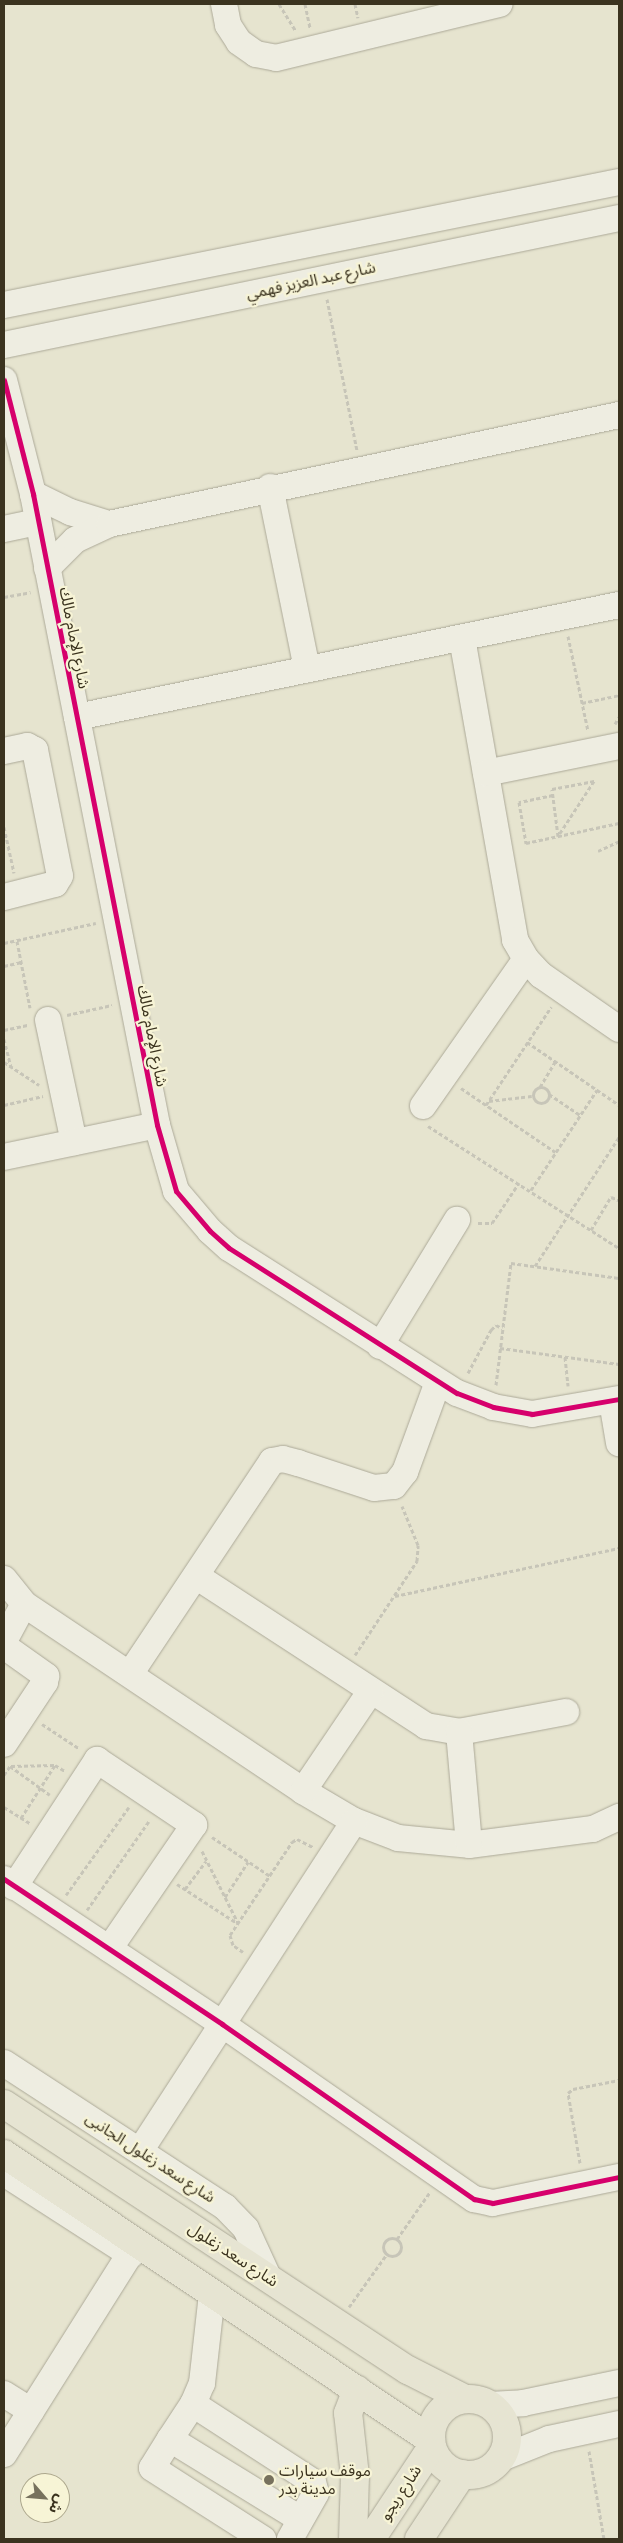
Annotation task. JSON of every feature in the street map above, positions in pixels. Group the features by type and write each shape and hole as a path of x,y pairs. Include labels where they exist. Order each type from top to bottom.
{"main road":[{"name":"شارع سعد زغلول","path":"4,2104 408,2370 477,2402"},
{"path":"4,2154 134,2249 212,2294 356,2390 431,2443 443,2465 462,2474 483,2472 499,2459 507,2436 504,2424 477,2402 451,2403 440,2412 433,2425 431,2443"},
{"path":"353,2539 355,2476 348,2413 356,2390"},
{"name":"شارع ريجو","path":"371,2539 431,2443"},
{"path":"389,2512 421,2536 462,2474"}],"street":[{"path":"224,4 228,25 239,42 256,54 276,58 500,4"},
{"path":"4,305 619,182"},
{"name":"شارع عبد العزيز فهمي","path":"4,345 619,218"},
{"name":"شارع الإمام مالك","path":"4,380 33,494 157,1125 176,1190 210,1231 251,1263 380,1346 448,1387 493,1408 532,1414 571,1409 615,1400"},
{"path":"49,578 74,540 109,524 270,487 619,415"},
{"path":"270,487 307,669"},
{"path":"33,494 70,512 109,524"},
{"path":"4,529 38,522"},
{"path":"77,717 619,605"},
{"path":"462,638 515,940 526,959 561,992 619,1029"},
{"path":"4,751 27,746 35,750 60,876 56,884 11,895"},
{"path":"486,773 619,746"},
{"path":"423,1106 526,959"},
{"path":"40,1017 58,1093 74,1142"},
{"path":"4,1157 157,1125"},
{"path":"380,1346 457,1220"},
{"path":"130,1674 272,1461 277,1459 374,1488 394,1486 405,1472 448,1387"},
{"path":"615,1400 619,1442"},
{"path":"196,1576 342,1674 426,1726 459,1732 566,1712"},
{"path":"4,1580 24,1604 303,1791 354,1821 398,1838 469,1845 593,1829 619,1817"},
{"path":"4,1641 24,1604"},
{"path":"4,1646 46,1676 46,1682 24,1713 7,1755"},
{"path":"303,1791 370,1692"},
{"path":"459,1732 469,1845"},
{"path":"108,1949 193,1828 151,1796 90,1771 48,1835 9,1883 76,1928 222,2024 440,2178 474,2199 493,2204 619,2177"},
{"path":"140,2151 354,1821"},
{"name":"شارع سعد زغلول الجانبى","path":"4,2064 140,2151 236,2217 246,2229 269,2279"},
{"path":"4,2173 134,2249 4,2454"},
{"path":"212,2294 202,2383 193,2404 152,2468 263,2539"},
{"path":"477,2402 523,2403 619,2383"},
{"path":"4,2394 31,2411"},
{"path":"558,2396 574,2433"},
{"path":"170,2440 295,2529 316,2493 314,2482 193,2404"},
{"path":"499,2459 530,2445 574,2433 619,2424"}],"path":[{"path":"279,4 296,32 314,48"},
{"path":"323,279 361,469"},
{"path":"4,597 49,578"},
{"path":"564,616 592,751"},
{"path":"582,703 619,695"},
{"path":"594,781 558,836 552,790 594,781"},
{"path":"553,795 519,802 526,843 619,823"},
{"path":"4,827 11,895"},
{"path":"598,851 619,841"},
{"path":"4,943 116,918"},
{"path":"17,940 21,962 40,1017"},
{"path":"4,966 21,962"},
{"path":"486,1105 561,992"},
{"path":"4,1039 10,1067"},
{"path":"527,1042 619,1105"},
{"path":"4,1062 58,1093"},
{"path":"532,1096 555,1062"},
{"path":"444,1077 555,1152"},
{"path":"540,1086 580,1115"},
{"path":"531,1190 597,1090"},
{"path":"4,1105 58,1093"},
{"path":"489,1101 532,1096 542,1103 549,1094"},
{"path":"423,1106 421,1116 424,1123 619,1248"},
{"path":"535,1266 619,1137"},
{"path":"457,1220 492,1223 519,1184"},
{"path":"591,1230 611,1197 619,1200"},
{"path":"493,1408 510,1263 619,1278"},
{"path":"448,1387 491,1330 496,1325 502,1328"},
{"path":"500,1348 619,1364"},
{"path":"565,1357 571,1409"},
{"path":"342,1674 417,1562 418,1545 394,1486"},
{"path":"395,1596 619,1548"},
{"path":"24,1713 90,1771"},
{"path":"7,1755 90,1771"},
{"path":"4,1776 7,1755"},
{"path":"7,1755 40,1788 67,1806"},
{"path":"20,1818 55,1765"},
{"path":"54,1913 151,1796"},
{"path":"76,1928 151,1796"},
{"path":"4,1807 48,1835"},
{"path":"193,1828 206,1861 238,1923"},
{"path":"193,1828 270,1876"},
{"path":"260,1965 229,1939 238,1923 297,1840 331,1857"},
{"path":"185,1890 206,1861"},
{"path":"224,1897 248,1862"},
{"path":"161,1874 238,1923"},
{"path":"584,2184 568,2094 573,2089 619,2080"},
{"path":"397,2239 399,2252 396,2255 387,2254 385,2242 397,2239 440,2178"},
{"path":"574,2433 604,2539"}],"cycle path":[{"path":"4,380 33,494 157,1125 176,1191 210,1231 229,1248 457,1393 493,1407 532,1414 619,1399"},
{"path":"4,1879 222,2024 474,2199 493,2203 619,2177"}],"place":[{"name":"موقف سيارات مدينة بدر","path":"269,2480"}]}
